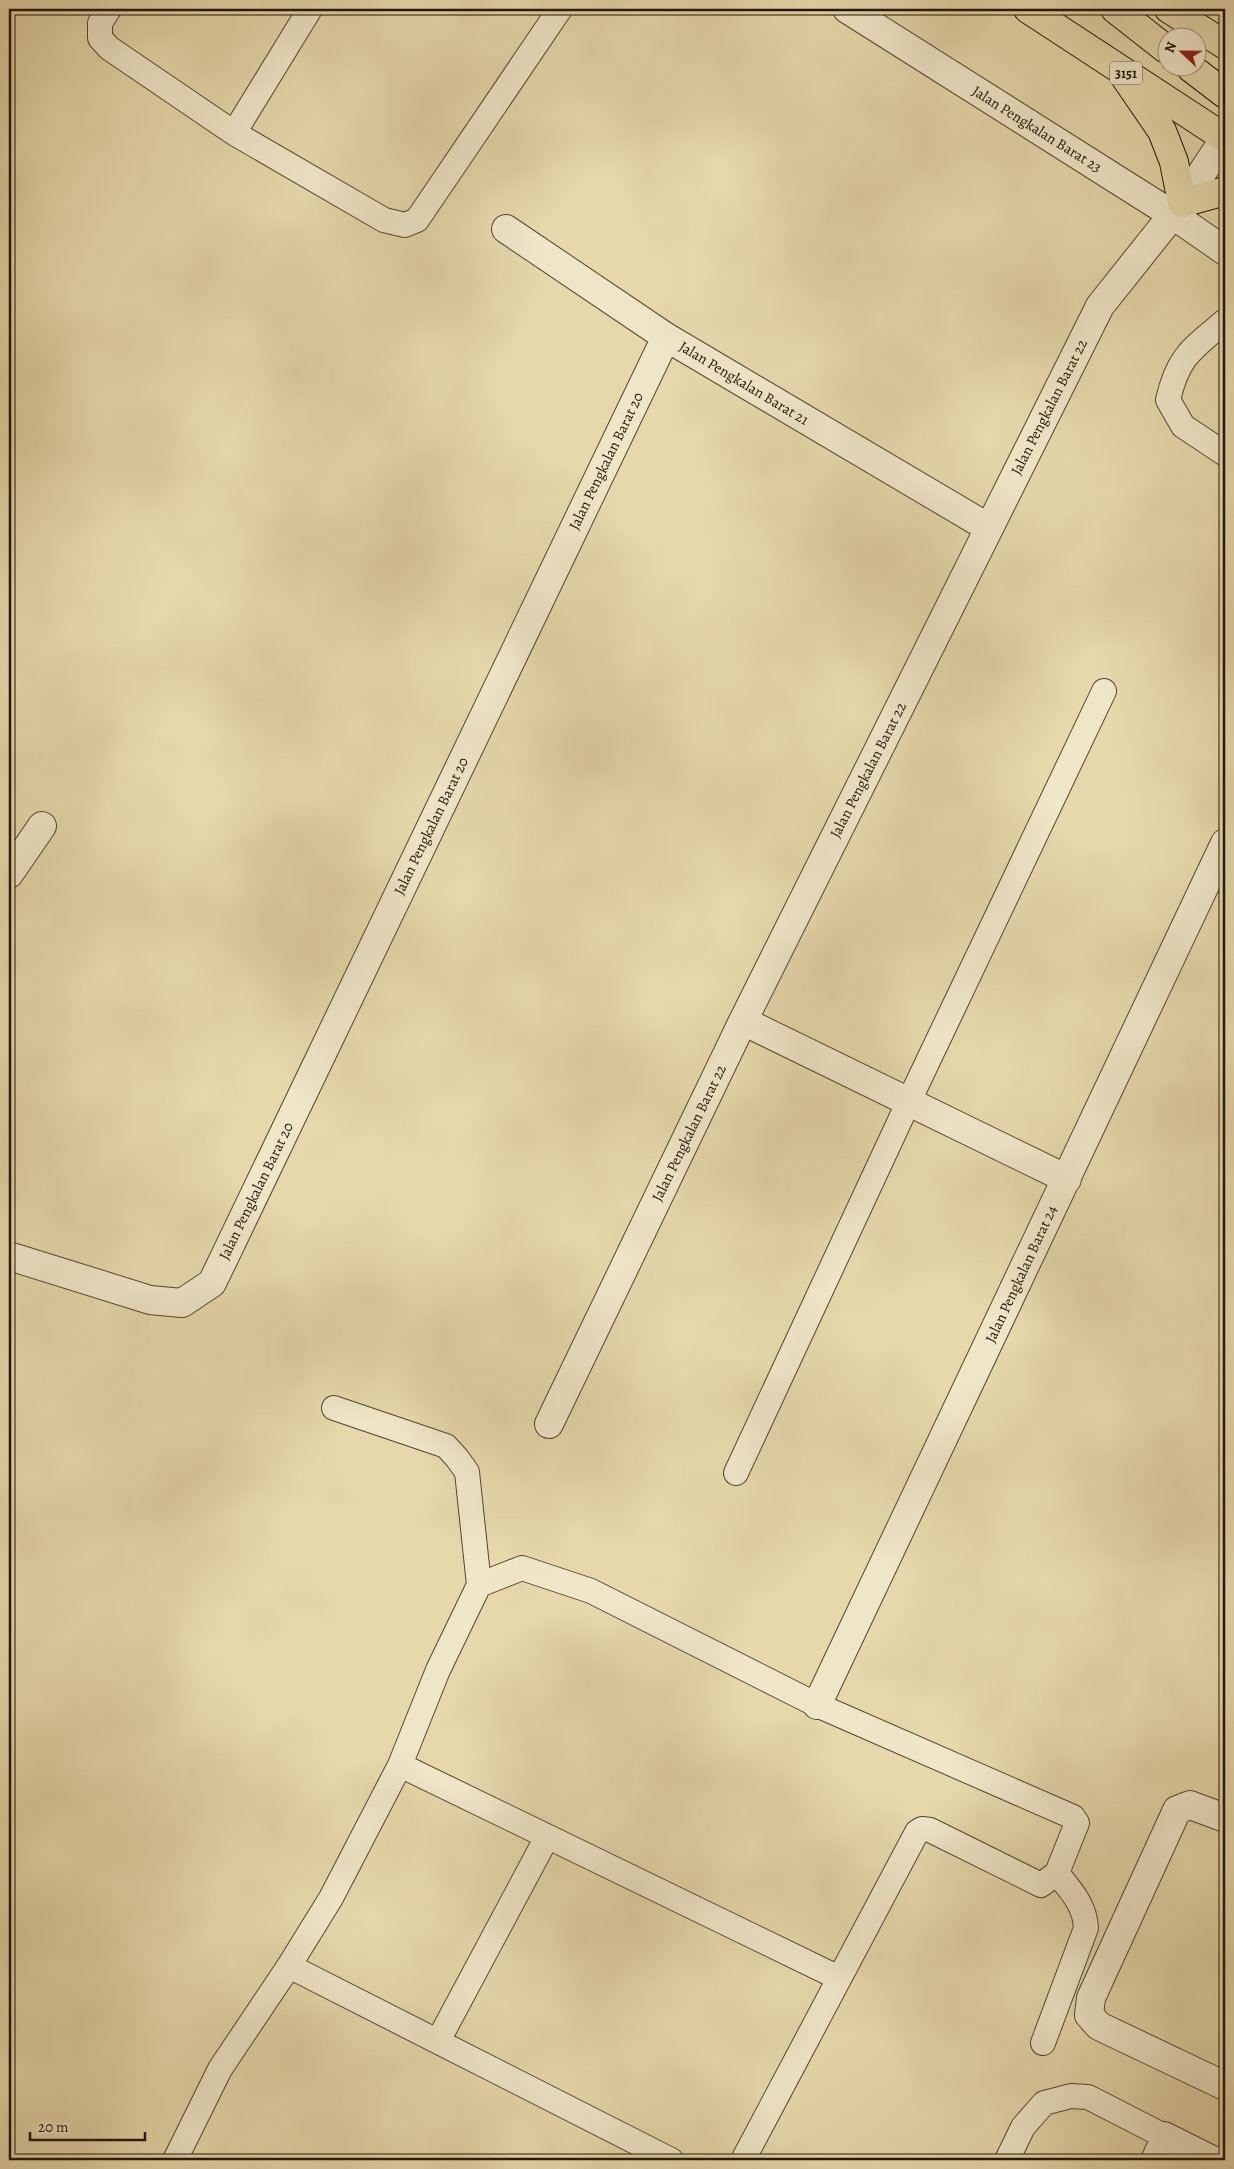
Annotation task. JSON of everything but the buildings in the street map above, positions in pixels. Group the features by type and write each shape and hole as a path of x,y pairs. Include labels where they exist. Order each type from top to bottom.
{"main road":[{"name":"3151","path":"1028,9 1225,138"},
{"path":"1115,9 1156,41"},
{"path":"1169,9 1225,45"},
{"path":"1120,69 1162,131 1174,162 1178,209 1225,191"},
{"path":"1204,78 1225,94"}],"street":[{"name":"Jalan Pengkalan Barat 23","path":"847,9 1178,209 1225,251"},
{"name":"Jalan Pengkalan Barat 22","path":"549,1424 743,1021 1100,306 1178,209 1225,138"},
{"name":"Jalan Pengkalan Barat 21","path":"506,229 666,337 989,528"},
{"name":"Jalan Pengkalan Barat 20","path":"9,1256 150,1300 182,1303 212,1283 666,337"},
{"path":"9,874 42,826"},
{"name":"Jalan Pengkalan Barat 24","path":"817,1705 1225,843"},
{"path":"743,1021 1067,1179"},
{"path":"1225,1818 1190,1805 1177,1810 1091,1998 1089,2015 1099,2026 1225,2086"},
{"path":"1158,2148 1212,2160"}],"lane":[{"path":"110,9 100,23 100,38 109,48 234,132 384,220 405,225 417,220 560,9"},
{"path":"234,132 310,9"},
{"path":"1225,321 1187,353 1174,375 1168,400 1183,426 1225,454"},
{"path":"736,1473 908,1101 1104,691"},
{"path":"175,2160 220,2069 289,1966 331,1898 400,1766 438,1670 479,1585 466,1472 457,1458 446,1446 334,1408"},
{"path":"479,1585 522,1568 591,1591 817,1705 1073,1817 1077,1823 1057,1873 1041,1885 930,1830 922,1828 912,1840 743,2160"},
{"path":"400,1766 839,1978"},
{"path":"438,2041 547,1837"},
{"path":"1043,2043 1086,1928 1085,1915 1081,1904 1057,1873"},
{"path":"289,1966 671,2160"},
{"path":"1007,2160 1023,2127 1044,2103 1071,2096 1088,2097 1158,2148"}]}
